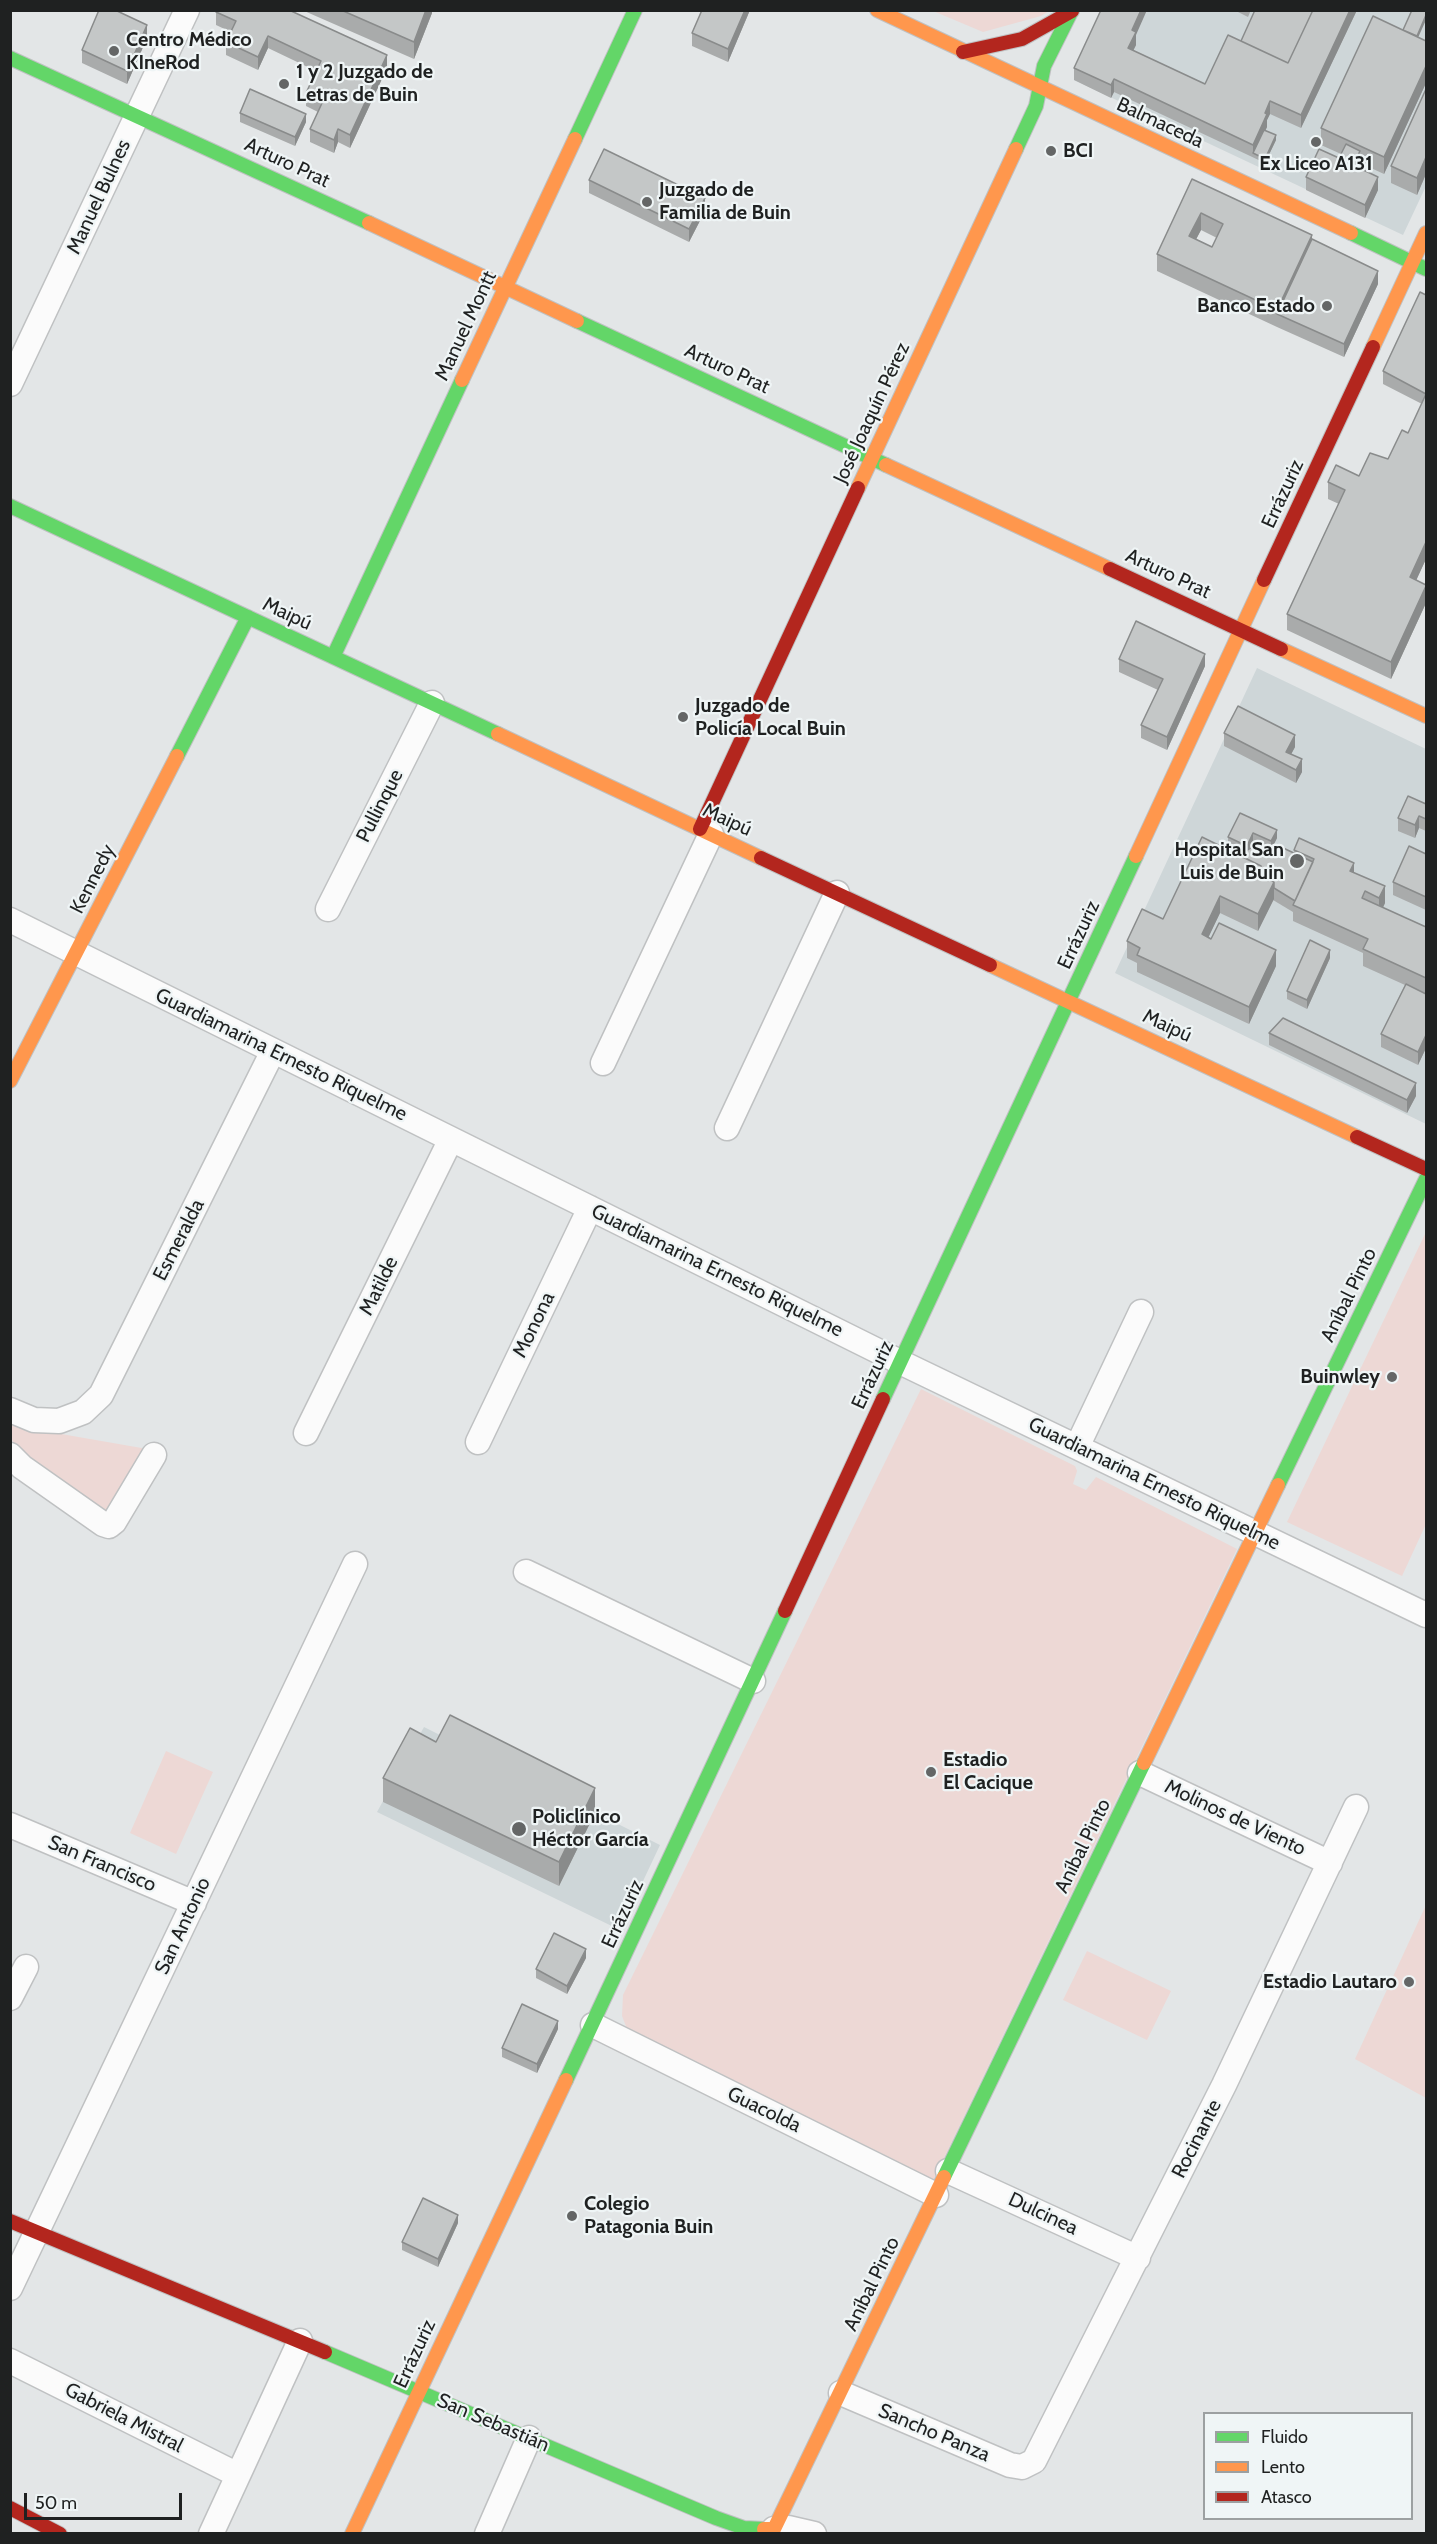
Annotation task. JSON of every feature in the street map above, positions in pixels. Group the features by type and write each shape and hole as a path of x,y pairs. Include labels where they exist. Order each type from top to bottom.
{"street":[{"name":"Manuel Bulnes","path":"10,384 187,10"},
{"name":"Manuel Montt","path":"333,657 635,10"},
{"name":"Balmaceda","path":"877,10 1426,269"},
{"path":"963,52 1022,39 1072,10"},
{"name":"José Joaquín Pérez","path":"706,831 872,459 1036,106 1044,66 1072,10"},
{"name":"Arturo Prat","path":"10,58 138,115 1426,716"},
{"name":"Errázuriz","path":"352,2534 753,1681 1426,233"},
{"name":"Maipú","path":"10,506 1426,1169"},
{"name":"Kennedy","path":"10,1081 248,617"},
{"path":"269,643 286,635"},
{"name":"Kennedy","path":"209,694 244,659"},
{"name":"Pullinque","path":"328,909 432,703"},
{"path":"603,1063 706,831"},
{"path":"726,1128 837,893"},
{"name":"Guardiamarina Ernesto Riquelme","path":"10,921 900,1362 1426,1615"},
{"name":"Esmeralda","path":"10,1410 34,1420 47,1422 72,1418 93,1405 107,1385 273,1051"},
{"name":"Matilde","path":"306,1433 451,1139"},
{"name":"Aníbal Pinto","path":"774,2531 1426,1179"},
{"name":"Monona","path":"478,1442 590,1208"},
{"path":"1077,1447 1141,1312"},
{"path":"10,1455 31,1473 109,1526 114,1522 154,1455"},
{"name":"San Antonio","path":"10,2288 355,1564"},
{"path":"526,1572 753,1681"},
{"name":"Molinos de Viento","path":"1140,1773 1330,1863"},
{"name":"Rocinante","path":"1028,2465 1039,2454 1224,2085 1356,1807"},
{"name":"San Francisco","path":"10,1825 194,1903"},
{"path":"10,1998 26,1967"},
{"name":"Guacolda","path":"592,2025 936,2195"},
{"name":"Dulcinea","path":"948,2171 1137,2258"},
{"name":"San Sebastián","path":"10,2221 529,2438 713,2526 774,2531 800,2529 814,2534"},
{"path":"211,2534 300,2341"},
{"name":"Gabriela Mistral","path":"10,2361 238,2475"},
{"name":"Sancho Panza","path":"841,2393 1010,2465 1022,2467 1028,2465"},
{"path":"488,2533 529,2438"},
{"path":"10,2508 35,2528 60,2534"}],"shaded area":[{"path":"933,11 1049,11 1041,16 983,32"},
{"name":"Ex Liceo A131","path":"1107,11 1426,11 1426,186 1403,235 1074,80"},
{"name":"Hospital San Luis de Buin","path":"1257,668 1426,749 1426,1124 1115,973"},
{"name":"Buinwley","path":"1426,1232 1426,1524 1402,1576 1287,1522"},
{"name":"Estadio El Cacique","path":"921,1389 1075,1466 1077,1471 1073,1484 1086,1490 1096,1477 1237,1549 932,2183 629,2034 622,2016 623,1995"},
{"path":"10,1420 44,1431 153,1450 110,1520 18,1452 11,1438"},
{"name":"Policlínico Héctor García","path":"424,1727 660,1845 620,1930 377,1812"},
{"path":"166,1751 213,1772 176,1854 130,1833"},
{"name":"Estadio Lautaro","path":"1426,1905 1426,2098 1355,2059"},
{"path":"1087,1951 1171,1991 1147,2040 1063,2000"}],"building":[{"name":"Centro Médico KIneRod","path":"99,10 115,10 147,25 127,71 82,50"},
{"path":"217,10 289,10 387,55 350,135 338,129 334,140 310,129 323,101 306,93 321,61 268,36 258,57 226,42 236,21 216,12"},
{"path":"341,10 426,10 414,42"},
{"path":"702,10 745,10 728,49 692,33"},
{"path":"1101,10 1141,10 1132,30 1136,32 1128,48 1205,84 1228,35 1288,63 1313,10 1350,10 1301,115 1270,101 1265,113 1267,114 1253,145 1114,79 1111,85 1074,68"},
{"path":"1255,10 1313,10 1288,63 1241,41"},
{"path":"1412,10 1426,10 1417,36 1403,30"},
{"path":"1373,16 1426,41 1426,66 1384,157 1321,128"},
{"path":"250,89 306,114 295,137 240,113"},
{"path":"1426,89 1426,157 1417,178 1391,166"},
{"path":"1264,130 1276,135 1265,159 1253,153"},
{"path":"1346,144 1360,151 1353,165 1378,177 1365,205 1306,177 1319,149 1339,158"},
{"name":"Juzgado de Familia de Buin","path":"604,149 705,198 689,229 589,180"},
{"path":"1192,179 1312,235 1277,310 1157,254","holes":["1201,213 1223,224 1212,247 1189,236"]},
{"name":"Banco Estado","path":"1312,239 1378,271 1344,344 1277,314"},
{"path":"1420,292 1426,295 1426,394 1383,371"},
{"path":"1426,394 1426,542 1410,577 1426,586 1391,662 1287,614 1345,490 1328,482 1336,465 1359,476 1370,453 1388,459 1402,430 1408,433"},
{"path":"1136,621 1205,654 1167,737 1141,725 1163,679 1119,659"},
{"path":"1238,706 1295,735 1286,752 1302,759 1296,770 1224,733"},
{"path":"1408,796 1426,804 1426,819 1419,816 1415,825 1398,818"},
{"path":"1240,813 1277,830 1271,841 1253,833 1247,846 1228,837"},
{"path":"1202,837 1261,866 1257,874 1274,882 1258,914 1220,896 1202,934 1211,939 1219,923 1276,950 1249,1007 1137,955 1140,948 1127,941 1142,909 1163,919"},
{"path":"1299,838 1354,863 1350,871 1385,886 1379,898 1365,891 1362,898 1426,927 1426,978 1363,949 1368,939 1293,905 1314,859 1294,850"},
{"path":"1254,846 1276,857 1281,847 1313,862 1295,901 1274,888 1274,882 1259,875 1261,866 1239,855"},
{"path":"1409,846 1426,854 1426,897 1393,882"},
{"path":"1310,940 1330,950 1307,1000 1287,991"},
{"path":"1406,984 1426,994 1426,1035 1418,1052 1381,1034"},
{"path":"1283,1018 1416,1083 1407,1100 1269,1033"},
{"path":"450,1715 595,1788 559,1862 383,1778 410,1728 436,1742"},
{"path":"554,1933 586,1949 567,1986 536,1969"},
{"path":"522,2004 558,2021 537,2064 502,2048"},
{"path":"423,2198 458,2215 438,2259 402,2242"}],"traffic: fast":[{"path":"575,139 635,10"},
{"path":"1016,149 1036,106 1044,66 1072,10"},
{"path":"10,58 369,223"},
{"path":"1351,233 1426,269"},
{"path":"577,321 886,465"},
{"path":"333,657 462,380"},
{"path":"10,506 498,734"},
{"path":"177,756 248,617"},
{"path":"883,1399 1136,856"},
{"path":"1278,1485 1426,1179"},
{"path":"566,2080 785,1611"},
{"path":"944,2177 1144,1763"},
{"path":"325,2352 716,2518 744,2528 764,2529"}],"traffic: slow":[{"path":"877,10 1351,233"},
{"path":"462,380 575,139"},
{"path":"858,488 1016,149"},
{"path":"369,223 577,321"},
{"path":"1373,347 1426,233"},
{"path":"886,465 1110,569"},
{"path":"1136,856 1264,580"},
{"path":"1281,649 1426,716"},
{"path":"498,734 761,858"},
{"path":"10,1081 177,756"},
{"path":"990,965 1357,1137"},
{"path":"1144,1763 1278,1485"},
{"path":"352,2534 566,2080"},
{"path":"764,2529 774,2529 944,2177"}],"traffic: jam":[{"path":"963,52 1022,39 1072,11"},
{"path":"1264,580 1373,347"},
{"path":"700,829 858,488"},
{"path":"1110,569 1281,649"},
{"path":"761,858 990,965"},
{"path":"1357,1137 1426,1169"},
{"path":"785,1611 883,1399"},
{"path":"10,2221 325,2352"},
{"path":"10,2508 60,2534"}],"place":[{"name":"Centro Médico KIneRod","path":"114,51"},
{"name":"1 y 2 Juzgado de Letras de Buin","path":"284,84"},
{"name":"Ex Liceo A131","path":"1316,142"},
{"name":"BCI","path":"1051,151"},
{"name":"Juzgado de Familia de Buin","path":"647,202"},
{"name":"Banco Estado","path":"1327,306"},
{"name":"Juzgado de Policía Local Buin","path":"683,717"},
{"name":"Hospital San Luis de Buin","path":"1297,861"},
{"name":"Buinwley","path":"1392,1377"},
{"name":"Estadio El Cacique","path":"931,1772"},
{"name":"Policlínico Héctor García","path":"519,1829"},
{"name":"Estadio Lautaro","path":"1409,1982"},
{"name":"Colegio Patagonia Buin","path":"572,2216"}]}
